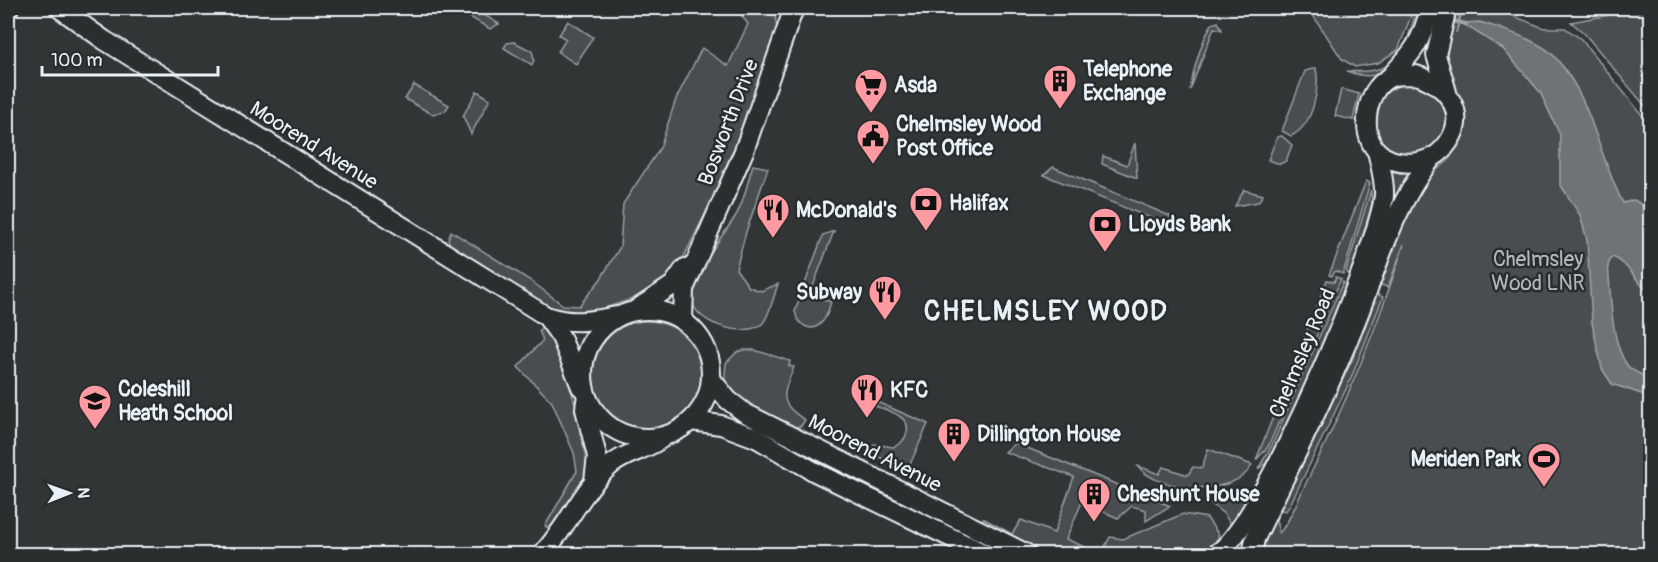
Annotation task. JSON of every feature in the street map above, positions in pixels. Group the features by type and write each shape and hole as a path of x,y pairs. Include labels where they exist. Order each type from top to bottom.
{"street":[{"name":"Moorend Avenue","path":"59,8 104,40 546,316 561,337 571,368 584,395"},
{"name":"Bosworth Drive","path":"683,320 684,289 698,251 744,150 794,8"},
{"path":"1430,8 1430,40 1454,108 1454,133 1442,151 1432,158 1415,163 1402,162 1377,151 1371,142 1367,109 1380,84 1390,77 1416,49 1430,40 1447,8"},
{"path":"1390,77 1416,75 1438,84 1448,93"},
{"name":"Chelmsley Road","path":"1216,555 1232,542 1246,522 1274,472 1308,400 1357,281 1384,196 1377,151"},
{"name":"Chelmsley Road","path":"1252,555 1255,539 1306,437 1356,322 1390,230 1413,182 1432,158"},
{"name":"Bosworth Drive","path":"637,309 673,285 698,251"},
{"path":"542,555 570,519 594,482 612,463 652,446 691,421 707,398 711,379 710,362 704,343 683,320 668,312 637,309 617,316 599,330 592,339 584,360 584,395 585,410 597,456 594,482"},
{"name":"Moorend Avenue","path":"546,316 579,323 617,316"},
{"name":"Moorend Avenue","path":"711,379 728,400 745,413 1027,555"},
{"path":"584,395 602,420 620,432 645,438 668,435"},
{"name":"Moorend Avenue","path":"691,421 721,425 756,438 815,472 985,555"}],"green space":[{"path":"467,8 473,8 499,24 490,29 468,16"},
{"path":"741,8 777,8 775,14 777,29 725,175 674,276 650,293 584,315 561,316 451,247 448,239 451,231 531,281 563,305 579,306 600,280 620,247 623,204 660,148 676,99 702,48 728,66 748,24 741,15"},
{"path":"1308,8 1399,8 1411,16 1398,50 1378,63 1355,67 1342,59"},
{"path":"1417,8 1426,8 1416,36 1409,49 1390,69 1377,75 1363,76 1347,71 1379,69 1398,57 1404,48"},
{"name":"Chelmsley Wood LNR","path":"1454,8 1461,8 1456,33 1463,8 1498,8 1544,28 1565,28 1581,39 1650,125 1650,554 1259,554 1273,523 1271,516 1276,520 1279,533 1287,522 1348,394 1372,335 1404,244 1388,287 1377,284 1383,280 1407,205 1426,178 1448,161 1462,137 1464,125 1443,62"},
{"path":"1628,8 1650,8 1650,112 1584,33 1571,22 1615,14"},
{"path":"568,21 593,37 576,64 558,52 566,39 559,35"},
{"path":"1218,22 1222,30 1214,28 1190,90 1204,40 1212,24"},
{"path":"514,42 532,51 534,60 532,65 504,48 507,43"},
{"path":"1316,68 1316,96 1310,116 1299,131 1291,136 1282,131 1305,71"},
{"path":"1417,83 1432,89 1449,110 1444,143 1410,160 1381,146 1375,122 1379,102 1384,95 1403,85"},
{"path":"414,85 449,105 445,111 432,114 405,99"},
{"path":"1341,89 1359,94 1353,120 1335,116"},
{"path":"477,91 490,99 471,134 463,116"},
{"path":"1282,136 1292,145 1286,161 1280,164 1268,160 1277,137"},
{"path":"1135,143 1137,178 1102,164 1103,156 1127,165"},
{"path":"753,165 768,168 736,269 749,287 761,291 778,284 770,310 763,323 755,328 732,329 719,326 698,313 693,304 692,293 704,263 738,211"},
{"path":"1053,167 1170,216 1170,226 1044,175"},
{"path":"1390,171 1408,175 1391,207 1367,281"},
{"path":"1366,181 1370,183 1343,274 1335,271 1332,276 1329,275"},
{"path":"1244,190 1263,195 1258,202 1235,206"},
{"path":"1371,190 1372,204 1351,277 1346,271"},
{"path":"834,231 810,294 831,302 823,321 810,328 802,324 795,311 823,235"},
{"path":"1336,277 1341,279 1268,447 1256,460 1327,280 1334,282"},
{"path":"1343,282 1346,287 1310,377 1266,463 1258,469 1271,447"},
{"path":"1373,292 1383,297 1350,381 1290,505 1286,511 1275,509 1281,508 1353,358 1375,301"},
{"path":"647,321 668,325 685,337 697,354 701,375 697,396 685,413 668,425 647,429 626,425 609,413 597,396 593,375 597,354 609,337 626,325"},
{"path":"545,323 556,339 590,454 582,485 553,531 545,526 577,471 574,453 552,402 518,367 543,340 539,331"},
{"path":"754,350 790,361 789,366 794,367 785,391 786,403 805,420 801,426 791,428 741,401 724,384 726,363 737,352"},
{"path":"877,402 928,424 907,471 871,453 874,444 893,447 902,441 907,433 904,420 894,413 875,406"},
{"path":"1015,443 1170,506 1146,521 1146,510 1132,506 1118,518 1082,502 1066,539 1101,554 1040,554 980,524 983,518 1012,534 1021,520 1054,533 1074,477 1005,452"},
{"path":"1208,449 1252,465 1243,476 1230,483 1196,488 1161,481 1147,475 1138,466 1159,474 1163,467 1188,475 1193,467 1202,468"},
{"path":"1252,489 1256,499 1234,531 1225,515 1209,502 1235,497"},
{"path":"1183,514 1207,518 1219,535 1209,548 1193,554 1101,554 1110,537 1123,539"}],"shaded area":[{"path":"1480,22 1530,40 1555,57 1578,90 1623,203 1634,200 1643,206 1648,214 1650,233 1645,234 1650,240 1650,293 1623,263 1612,257 1608,265 1612,316 1617,343 1627,365 1650,379 1650,397 1612,384 1602,369 1592,323 1587,240 1580,215 1560,184 1560,135 1540,92 1503,49 1462,23"}],"waterway":[{"path":"1409,8 1422,12"},
{"path":"1449,20 1466,24"}],"place":[{"name":"Telephone Exchange","path":"1060,110"},
{"name":"Asda","path":"871,114"},
{"name":"Chelmsley Wood Post Office","path":"873,165"},
{"name":"Halifax","path":"926,232"},
{"name":"McDonald's","path":"773,239"},
{"name":"Lloyds Bank","path":"1105,253"},
{"name":"Subway","path":"885,321"},
{"name":"KFC","path":"867,419"},
{"name":"Coleshill Heath School","path":"95,430"},
{"name":"Dillington House","path":"954,463"},
{"name":"Meriden Park","path":"1544,488"},
{"name":"Cheshunt House","path":"1094,523"}],"district":[{"name":"CHELMSLEY WOOD","path":"1046,311"}]}
